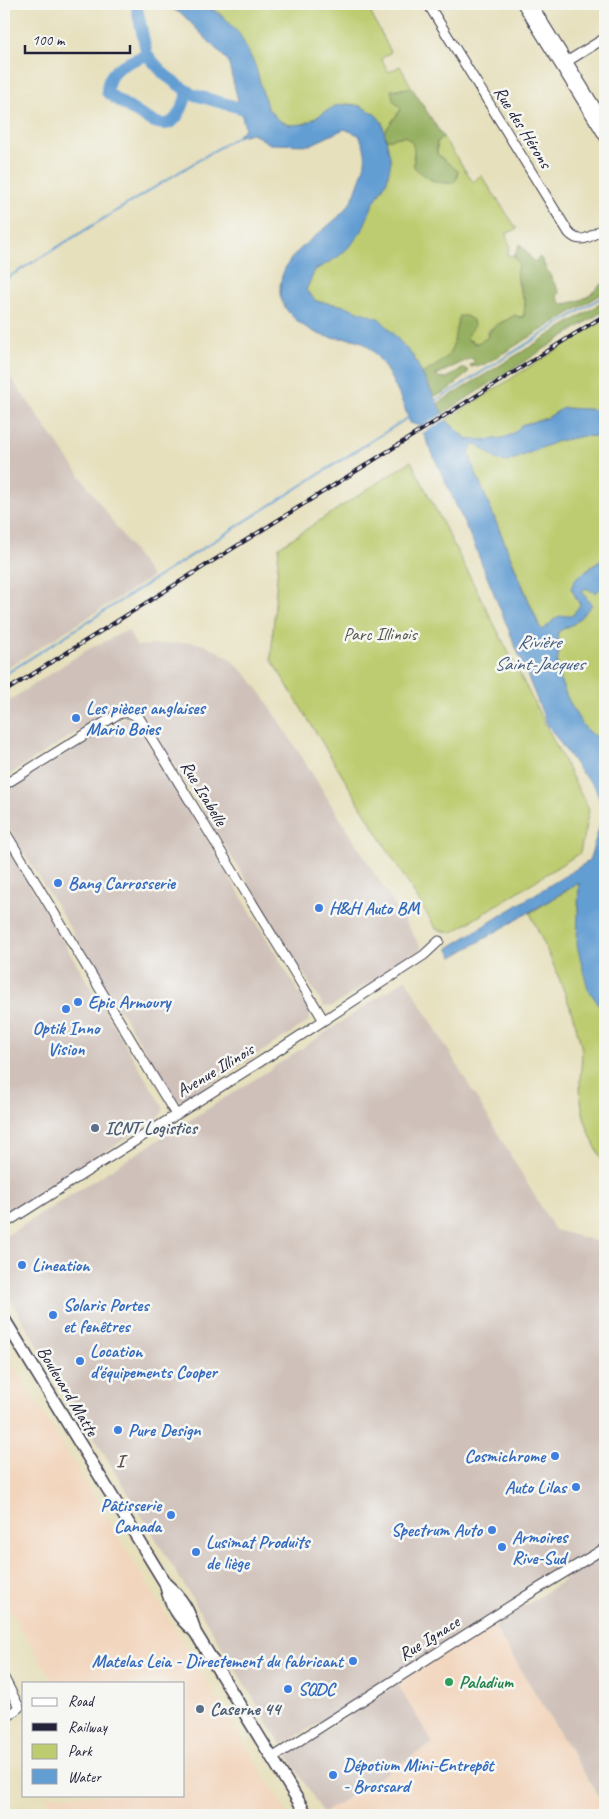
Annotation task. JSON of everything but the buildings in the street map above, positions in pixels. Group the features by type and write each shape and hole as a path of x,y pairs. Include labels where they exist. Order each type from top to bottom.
{"main road":[{"name":"Boulevard Matte","path":"4,1318 165,1584 169,1602 176,1614 195,1632 307,1815"}],"street":[{"name":"Rue des Hérons","path":"428,4 569,233 576,239 584,239 605,227"},
{"path":"522,4 605,122"},
{"path":"532,4 605,136"},
{"path":"564,64 605,38"},
{"name":"Rue Isabelle","path":"4,785 118,714 133,713 140,719 323,1019"},
{"path":"4,830 175,1113"},
{"name":"Avenue Illinois","path":"4,1224 175,1113 266,1058 323,1019 424,955 439,941"},
{"name":"Rue Ignace","path":"272,1758 605,1548"},
{"path":"4,1678 19,1707 4,1720"}],"shaded area":[{"path":"4,368 152,577 4,670"},
{"path":"128,630 136,646 192,642 205,645 227,656 247,675 266,700 422,949 333,1006 324,1007 143,713 137,708 125,705 116,707 4,778 4,704 85,651"},
{"path":"125,717 132,718 143,734 311,1012 308,1022 183,1102 174,1098 4,820 4,792"},
{"path":"4,843 164,1109 159,1117 4,1217"},
{"path":"406,979 555,1230 603,1243 605,1247 605,1542 288,1742 281,1744 4,1290 4,1237 263,1074"},
{"path":"4,1350 288,1815 58,1815 47,1796 185,1796 185,1682 53,1682 4,1600"},
{"path":"605,1554 605,1807 494,1626"},
{"path":"489,1626 494,1626 605,1810 597,1815 324,1815 323,1813 433,1743 397,1684"},
{"path":"397,1684 433,1743 323,1813 288,1756"}],"green space":[{"path":"204,4 366,4 391,52 381,59 389,72 400,66 412,88 396,89 393,100 401,109 383,134 382,122 360,106 349,104 339,106 309,122 289,125 278,120 268,109 257,72 234,29 226,19"},
{"path":"412,88 443,137 437,142 437,154 458,171 457,179 452,183 432,180 414,167 414,149 411,142 404,136 386,140 383,134 401,109 393,100 391,90"},
{"path":"404,136 411,140 415,150 413,157 428,178 437,182 452,183 458,172 437,154 437,142 443,137 473,182 481,175 517,229 506,234 510,246 507,255 514,256 519,264 518,284 525,304 524,316 513,317 494,326 489,330 487,338 479,344 467,339 474,326 457,326 455,343 448,356 422,374 413,356 345,306 316,301 306,290 315,270 338,257 387,181 386,140"},
{"path":"520,244 534,262 540,257 559,292 557,297 562,304 586,298 605,283 605,292 485,364 471,367 470,365 475,362 471,358 436,375 437,377 447,378 464,368 469,371 448,390 433,396 422,374 442,361 451,351 459,316 466,316 473,320 474,326 467,339 475,344 487,338 491,330 498,324 515,315 521,318 524,316 525,303 516,272 519,264 514,256"},
{"path":"605,301 605,310 442,414 437,404"},
{"path":"605,319 605,410 563,408 547,418 521,425 511,435 490,440 468,440 446,420"},
{"path":"583,436 605,437 605,558 586,570 571,588 580,605 572,616 559,617 543,630 540,627 472,464 469,451 473,445 478,445 507,462 558,441"},
{"name":"Parc Illinois","path":"411,461 589,810 580,853 452,933 436,929 271,659 279,547"},
{"path":"605,584 605,738 592,734 585,728 569,702 558,673 557,662 560,647 557,636 559,631 575,623 591,605 582,591 585,587 601,587"},
{"path":"579,883 578,909 588,989 605,1013 605,1166 590,1136 584,1116 580,1095 582,1051 575,1024 558,976 530,913"}],"water":[{"name":"Rivière Saint-Jacques","path":"162,4 204,4 226,19 240,35 255,65 267,107 278,120 290,125 305,124 335,106 347,104 360,106 374,113 382,122 391,161 387,181 373,204 362,231 351,245 338,257 315,270 306,290 316,301 345,306 380,319 413,356 446,420 468,440 490,440 511,435 521,425 547,418 563,408 605,410 605,437 583,436 558,441 507,462 497,460 478,445 473,445 469,452 472,464 539,626 543,630 555,618 572,616 580,605 571,588 576,578 605,558 605,584 596,593 585,588 582,592 592,605 575,623 559,631 557,636 560,647 557,666 565,691 580,721 590,733 605,738 605,1013 588,989 577,945 579,883 453,957 448,948 589,861 604,812 595,787 580,771 547,724 473,542 420,426 410,423 385,367 370,348 358,340 326,336 308,329 289,313 281,300 282,277 288,264 297,252 343,212 353,198 364,168 365,158 364,148 359,135 344,129 310,145 270,144 252,133 236,137 245,128 228,61 182,14"}],"pier":[{"path":"443,414 447,419 423,433 419,428"}],"waterway":[{"path":"136,4 147,55 165,75 191,94 251,111"},
{"path":"147,55 120,67 111,77 107,92 144,117 162,124 174,120 179,114 188,91"},
{"path":"4,280 238,136"},
{"path":"434,402 605,295"},
{"path":"4,675 409,417"}],"railway":[{"path":"4,692 605,315"}],"place":[{"name":"Les pièces anglaises Mario Boies","path":"76,718"},
{"name":"Bang Carrosserie","path":"58,883"},
{"name":"H&H Auto BM","path":"319,908"},
{"name":"Epic Armoury","path":"78,1002"},
{"name":"Optik Inno Vision","path":"66,1009"},
{"name":"ICNT Logistics","path":"95,1128"},
{"name":"Lineation","path":"22,1265"},
{"name":"Solaris Portes et fenêtres","path":"53,1315"},
{"name":"Location d'équipements Cooper","path":"80,1361"},
{"name":"Pure Design","path":"118,1430"},
{"name":"Cosmichrome","path":"555,1456"},
{"name":"Auto Lilas","path":"576,1487"},
{"name":"Pâtisserie Canada","path":"171,1515"},
{"name":"Spectrum Auto","path":"492,1530"},
{"name":"Armoires Rive-Sud","path":"502,1547"},
{"name":"Lusimat Produits de liège","path":"196,1552"},
{"name":"Matelas Leia - Directement du fabricant","path":"353,1661"},
{"name":"Paladium","path":"449,1682"},
{"name":"SQDC","path":"288,1689"},
{"name":"Caserne 44","path":"200,1709"},
{"name":"Dépotium Mini-Entrepôt - Brossard","path":"333,1775"}],"district":[{"name":"I","path":"120,1460"}]}
